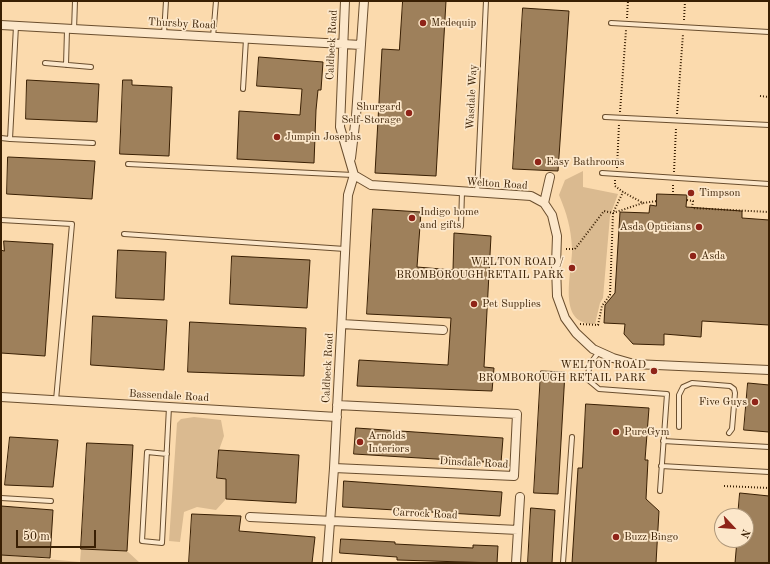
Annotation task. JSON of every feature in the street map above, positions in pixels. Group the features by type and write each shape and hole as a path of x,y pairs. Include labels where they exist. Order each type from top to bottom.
{"street":[{"name":"Caldbeck Road","path":"327,563 337,417 348,195 354,175 340,127 345,1"},
{"name":"Caldbeck Road","path":"350,161 356,116 364,1"},
{"name":"Thursby Road","path":"1,25 361,45"},
{"name":"Welton Road","path":"354,175 371,185 531,196 544,203"},
{"path":"550,177 544,203 552,215 557,236 557,296 568,321 576,333 598,353 634,364 769,370"},
{"path":"342,324 443,330"},
{"name":"Bassendale Road","path":"1,397 337,417"},
{"name":"Dinsdale Road","path":"334,468 514,476 515,468 517,414 337,405"},
{"path":"516,563 520,497"},
{"name":"Carrock Road","path":"250,517 518,530"}],"lane":[{"path":"66,65 75,1"},
{"path":"164,34 166,1"},
{"path":"213,37 216,1"},
{"name":"Wasdale Way","path":"477,193 486,1"},
{"path":"611,23 769,32"},
{"path":"10,139 16,26"},
{"path":"243,90 246,39"},
{"path":"45,63 91,67"},
{"path":"605,117 769,125"},
{"path":"1,138 93,143"},
{"path":"128,164 354,175"},
{"path":"602,173 769,184"},
{"path":"461,226 462,192"},
{"path":"1,220 72,224 56,400"},
{"path":"124,234 345,249"},
{"path":"598,353 590,364 587,379 599,389 667,394 660,491"},
{"path":"679,427 679,395 683,387 692,383 730,386 734,389 735,393 732,429 730,433"},
{"path":"167,454 147,452 142,541 162,543 167,454 169,407"},
{"path":"563,563 572,436"},
{"path":"663,441 769,447"},
{"path":"661,466 769,472"},
{"path":"1,498 51,501"}],"path":[{"path":"673,195 676,121 685,1"},
{"path":"760,96 769,97"},
{"path":"568,321 586,326 598,325 602,306 610,295 613,213 623,192"},
{"path":"687,200 693,201 692,208 769,212"},
{"path":"556,250 575,249 604,211 613,213 643,203"},
{"path":"724,486 769,488"}],"shaded area":[{"path":"583,171 583,187 618,194 610,216 603,298 600,303 595,324 587,324 583,322 576,317 571,310 569,289 572,256 571,234 559,195 565,180"},
{"path":"194,417 221,420 224,436 219,450 217,478 226,479 226,499 216,510 197,507 184,512 180,542 169,541 177,423 181,419"},
{"path":"81,549 127,551 140,563 1,563 1,555 80,562"}],"building":[{"name":"Shurgard Self-Storage","path":"403,1 446,1 436,176 375,173 382,49 399,50"},
{"path":"523,8 569,11 558,171 513,169"},
{"name":"Jumpin Josephs","path":"259,57 323,62 321,90 318,90 316,110 314,163 237,159 239,111 300,115 302,89 257,86"},
{"path":"27,80 99,84 97,122 26,119"},
{"path":"123,80 132,80 132,85 172,87 169,156 120,154"},
{"path":"8,157 95,161 92,199 7,194"},
{"name":"Asda","path":"657,194 687,195 686,207 742,211 742,218 769,220 769,325 702,321 701,337 664,334 664,345 633,344 624,334 625,324 604,323 605,305 615,293 620,212 649,213 650,205 656,206"},
{"path":"373,209 421,212 417,267 453,270 454,233 491,236 484,367 494,368 492,391 357,386 359,360 448,365 451,318 367,314"},
{"path":"4,241 53,244 45,356 1,353 1,250 4,251"},
{"path":"118,250 166,252 164,300 116,298"},
{"path":"232,256 310,260 307,308 230,304"},
{"path":"93,316 167,320 164,370 91,365"},
{"path":"190,322 306,328 304,376 188,372"},
{"path":"541,371 565,372 558,494 534,493"},
{"path":"748,383 769,385 769,432 744,430"},
{"path":"586,404 649,408 645,460 648,460 646,499 659,511 656,563 572,563 578,468 582,468"},
{"path":"356,428 503,438 501,463 354,454"},
{"path":"10,437 58,440 53,487 5,485"},
{"path":"87,443 133,445 127,551 81,549"},
{"path":"219,450 299,455 296,503 226,499 226,479 217,478"},
{"path":"344,481 502,492 500,516 343,507"},
{"path":"740,493 769,496 769,563 735,563 736,548 754,548 754,508 739,508"},
{"path":"1,506 53,510 50,558 1,555"},
{"path":"531,508 555,510 552,563 528,563"},
{"path":"192,514 241,516 239,531 315,537 312,563 189,563"},
{"path":"341,539 395,542 395,544 473,548 473,545 498,546 497,563 397,560 397,557 340,553"}],"place":[{"name":"Medequip","path":"423,23"},
{"name":"Shurgard Self-Storage","path":"409,113"},
{"name":"Jumpin Josephs","path":"277,137"},
{"name":"Easy Bathrooms","path":"538,162"},
{"name":"Timpson","path":"691,193"},
{"name":"Indigo home and gifts","path":"412,218"},
{"name":"Asda Opticians","path":"699,227"},
{"name":"Asda","path":"693,256"},
{"name":"WELTON ROAD / BROMBOROUGH RETAIL PARK","path":"572,268"},
{"name":"Pet Supplies","path":"474,304"},
{"name":"WELTON ROAD BROMBOROUGH RETAIL PARK","path":"654,371"},
{"name":"Five Guys","path":"755,402"},
{"name":"PureGym","path":"616,432"},
{"name":"Arnolds Interiors","path":"360,442"},
{"name":"Buzz Bingo","path":"616,537"}]}
